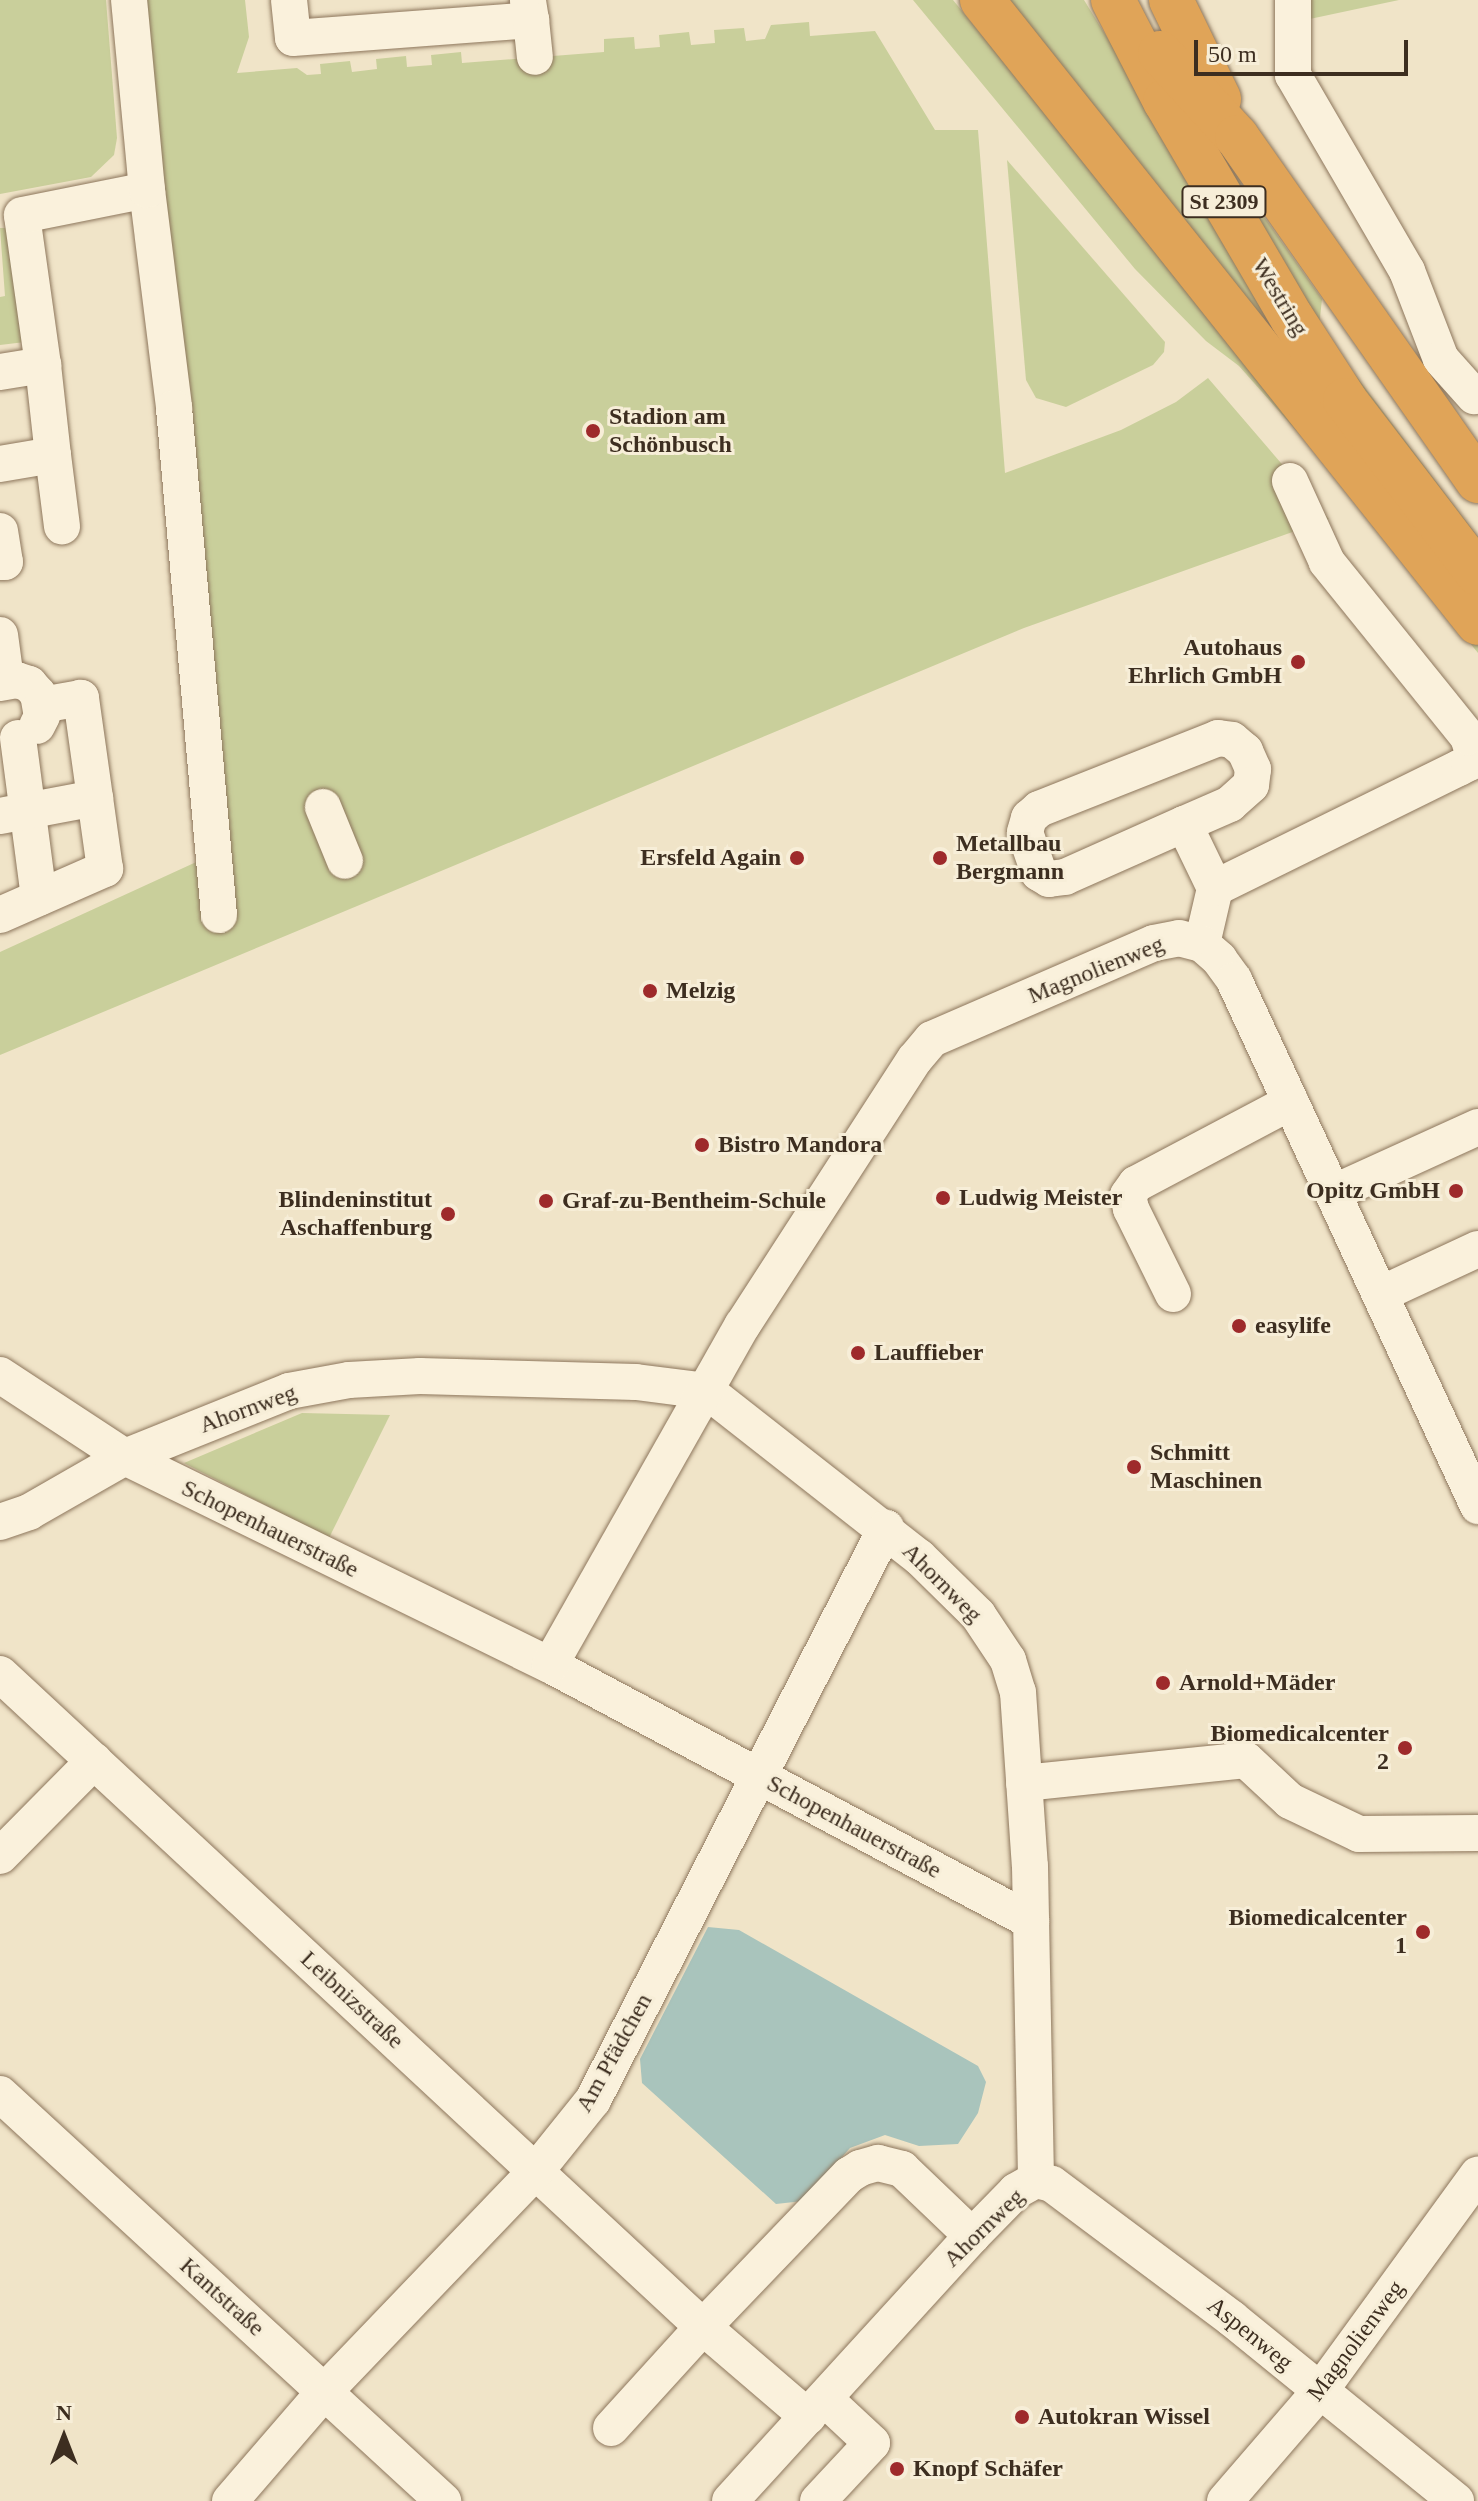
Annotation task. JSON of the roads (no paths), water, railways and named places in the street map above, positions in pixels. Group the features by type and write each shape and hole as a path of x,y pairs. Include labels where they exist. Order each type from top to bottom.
{"highway":[{"path":"982,0 1478,623"},
{"name":"Westring","path":"1114,0 1185,83 1237,137 1478,481"},
{"name":"Westring","path":"1114,0 1173,115 1345,400 1478,574"},
{"path":"1171,0 1237,137"}],"street":[{"path":"129,0 147,190 174,408 219,915"},
{"path":"289,0 293,38 375,16 530,10 535,57"},
{"path":"1293,0 1293,75 1407,271 1441,359 1474,396"},
{"path":"62,526 22,215 147,190"},
{"path":"0,372 43,365"},
{"path":"0,464 53,455"},
{"path":"1215,888 1469,763 1473,753 1468,737 1327,562 1290,481"},
{"path":"0,531 5,562 0,562"},
{"path":"0,635 3,682 29,684 42,705 39,724 9,737 14,813 39,898"},
{"path":"0,915 105,869 81,698 42,705"},
{"path":"1218,738 1232,740 1253,769 1251,785 1230,804 1184,824 1065,877 1049,879 1039,873 1025,832 1029,818 1039,809 1218,738"},
{"path":"14,813 95,798"},
{"path":"323,807 345,861"},
{"path":"1184,824 1215,888 1202,944 1219,959 1234,980 1478,1506"},
{"name":"Magnolienweg","path":"707,1391 742,1326 915,1059 932,1039 1154,943 1179,938 1202,944"},
{"path":"1173,1294 1131,1209 1128,1195 1136,1184 1291,1102"},
{"path":"1333,1193 1478,1127"},
{"path":"1381,1294 1478,1249"},
{"name":"Schopenhauerstraße","path":"0,1375 114,1463 550,1665 1031,1921"},
{"name":"Ahornweg","path":"0,1522 29,1512 114,1463 289,1391 349,1380 420,1376 605,1381 707,1391 886,1528 978,1615 1008,1660 1018,1692 1031,1921 1036,2180 1016,2191 972,2236 730,2501"},
{"path":"550,1665 707,1391"},
{"name":"Am Pfädchen","path":"230,2501 325,2391 536,2171 593,2100 886,1528"},
{"name":"Leibnizstraße","path":"0,1674 703,2327 816,2408 872,2443 818,2501"},
{"path":"1024,1783 1246,1760 1290,1801 1359,1834 1478,1833"},
{"path":"0,1856 94,1761"},
{"name":"Kantstraße","path":"0,2094 443,2501"},
{"path":"611,2428 703,2327 849,2175 860,2168 878,2163 902,2169 972,2236"},
{"name":"Magnolienweg","path":"1225,2501 1320,2391 1478,2174"},
{"name":"Aspenweg","path":"1036,2180 1052,2184 1248,2331 1456,2500"}],"water":[{"path":"708,1927 739,1930 978,2066 986,2082 978,2113 958,2144 919,2146 885,2135 850,2148 803,2201 776,2204 642,2083 640,2059"}],"place":[{"name":"Stadion am Schönbusch","path":"593,431"},
{"name":"Autohaus Ehrlich GmbH","path":"1298,662"},
{"name":"Ersfeld Again","path":"797,858"},
{"name":"Metallbau Bergmann","path":"940,858"},
{"name":"Melzig","path":"650,991"},
{"name":"Bistro Mandora","path":"702,1145"},
{"name":"Opitz GmbH","path":"1456,1191"},
{"name":"Ludwig Meister","path":"943,1198"},
{"name":"Graf-zu-Bentheim-Schule","path":"546,1201"},
{"name":"Blindeninstitut Aschaffenburg","path":"448,1214"},
{"name":"easylife","path":"1239,1326"},
{"name":"Lauffieber","path":"858,1353"},
{"name":"Schmitt Maschinen","path":"1134,1467"},
{"name":"Arnold+Mäder","path":"1163,1683"},
{"name":"Biomedicalcenter 2","path":"1405,1748"},
{"name":"Biomedicalcenter 1","path":"1423,1932"},
{"name":"Autokran Wissel","path":"1022,2417"},
{"name":"Knopf Schäfer","path":"897,2469"}]}
